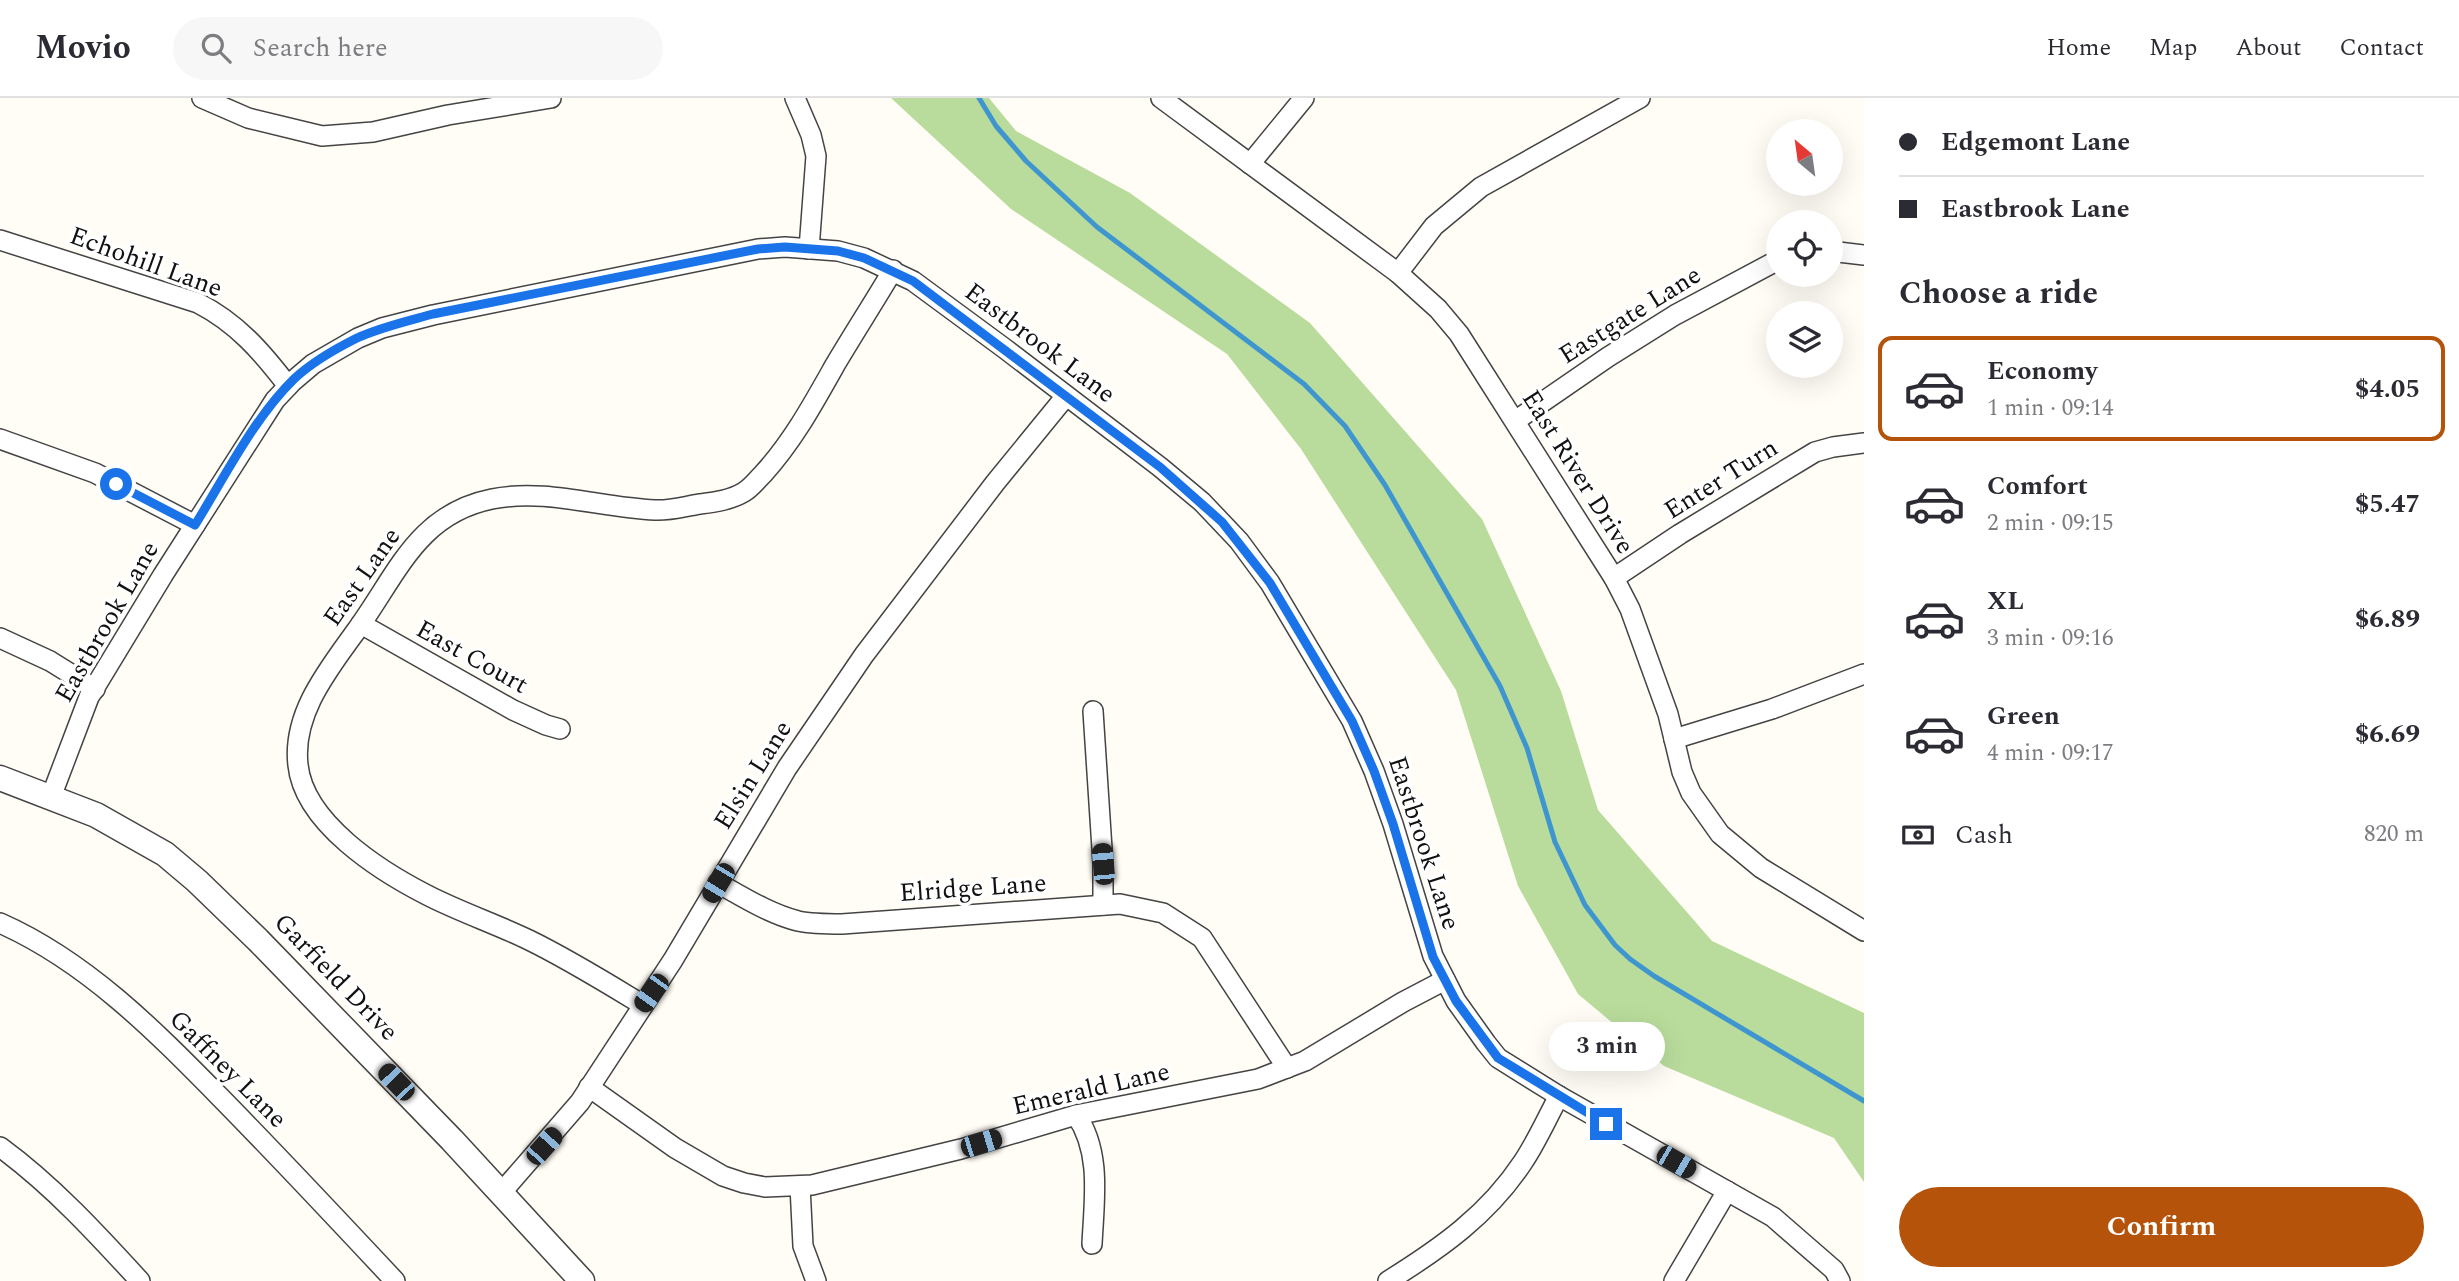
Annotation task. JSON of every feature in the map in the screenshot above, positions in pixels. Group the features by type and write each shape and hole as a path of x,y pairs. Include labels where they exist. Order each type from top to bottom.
{"street":[{"path":"202,98 248,118 323,136 373,132 448,115 551,98"},
{"path":"795,98 811,135 816,156 809,248"},
{"name":"East River Drive","path":"1161,98 1398,273 1438,309 1459,334 1614,578 1630,609 1668,714 1682,772 1691,793 1720,834 1762,868 1864,931"},
{"path":"1250,164 1304,98"},
{"path":"1398,273 1434,226 1472,193 1640,98"},
{"name":"Echohill Lane","path":"0,240 198,303 218,313 251,340 288,386"},
{"name":"Eastbrook Lane","path":"51,797 71,740 94,689 260,422 288,386 313,364 358,338 433,314 758,249 809,248 838,251 864,258 893,270 936,297 1202,502 1239,541 1270,583 1352,721 1393,824 1429,944 1444,980 1471,1024 1498,1058 1559,1096 1773,1217 1834,1270 1840,1281"},
{"path":"1843,253 1864,255"},
{"name":"Eastgate Lane","path":"1514,421 1675,315 1766,266"},
{"name":"East Lane","path":"643,1005 571,961 528,939 452,907 402,882 341,837 324,822 311,805 303,787 298,766 301,725 319,685 421,536 449,514 489,499 532,496 658,510 722,501 746,492 788,446 893,270"},
{"name":"Elsin Lane","path":"501,1193 558,1130 589,1087 643,1005 801,746 864,655 995,483 1066,396"},
{"path":"0,439 95,473 195,525"},
{"name":"Enter Turn","path":"1614,578 1680,534 1815,453 1833,447 1864,443"},
{"name":"East Court","path":"361,624 513,710 559,729"},
{"path":"0,638 50,660 94,689"},
{"path":"1674,739 1772,709 1864,674"},
{"path":"1093,711 1103,864 1103,905"},
{"name":"Garfield Drive","path":"0,778 96,815 165,855 197,881 266,948 582,1281"},
{"name":"Elridge Lane","path":"718,883 761,906 797,920 818,923 842,924 1121,904 1163,913 1202,938 1287,1068"},
{"name":"Gaffney Lane","path":"0,923 67,960 153,1030 282,1160 395,1281"},
{"name":"Emerald Lane","path":"589,1087 675,1148 723,1176 765,1187 800,1186 837,1180 961,1149 1076,1115 1258,1079 1305,1061 1444,980"},
{"path":"1388,1281 1452,1239 1500,1193 1531,1150 1559,1096"},
{"path":"1076,1115 1085,1127 1092,1151 1095,1189 1092,1244"},
{"path":"0,1147 61,1199 140,1281"},
{"path":"800,1186 803,1246 816,1281"},
{"path":"1674,1281 1727,1191"}],"green space":[{"path":"891,98 989,98 1016,131 1130,193 1310,323 1482,519 1561,691 1598,810 1712,941 1864,1013 1864,1182 1834,1138 1664,1066 1578,994 1518,886 1456,690 1301,449 1227,354 1011,209"}],"waterway":[{"path":"979,98 996,126 1026,161 1097,227 1304,384 1345,426 1385,485 1500,686 1527,748 1555,842 1585,905 1615,945 1654,976 1864,1101"}],"route":[{"path":"116,484 195,525 260,422 275,400 293,381 313,364 358,338 433,314 758,249 785,247 838,251 893,270 936,297 1160,467 1202,502 1239,541 1270,583 1352,721 1393,824 1433,957 1456,1001 1498,1058 1606,1124"}]}
